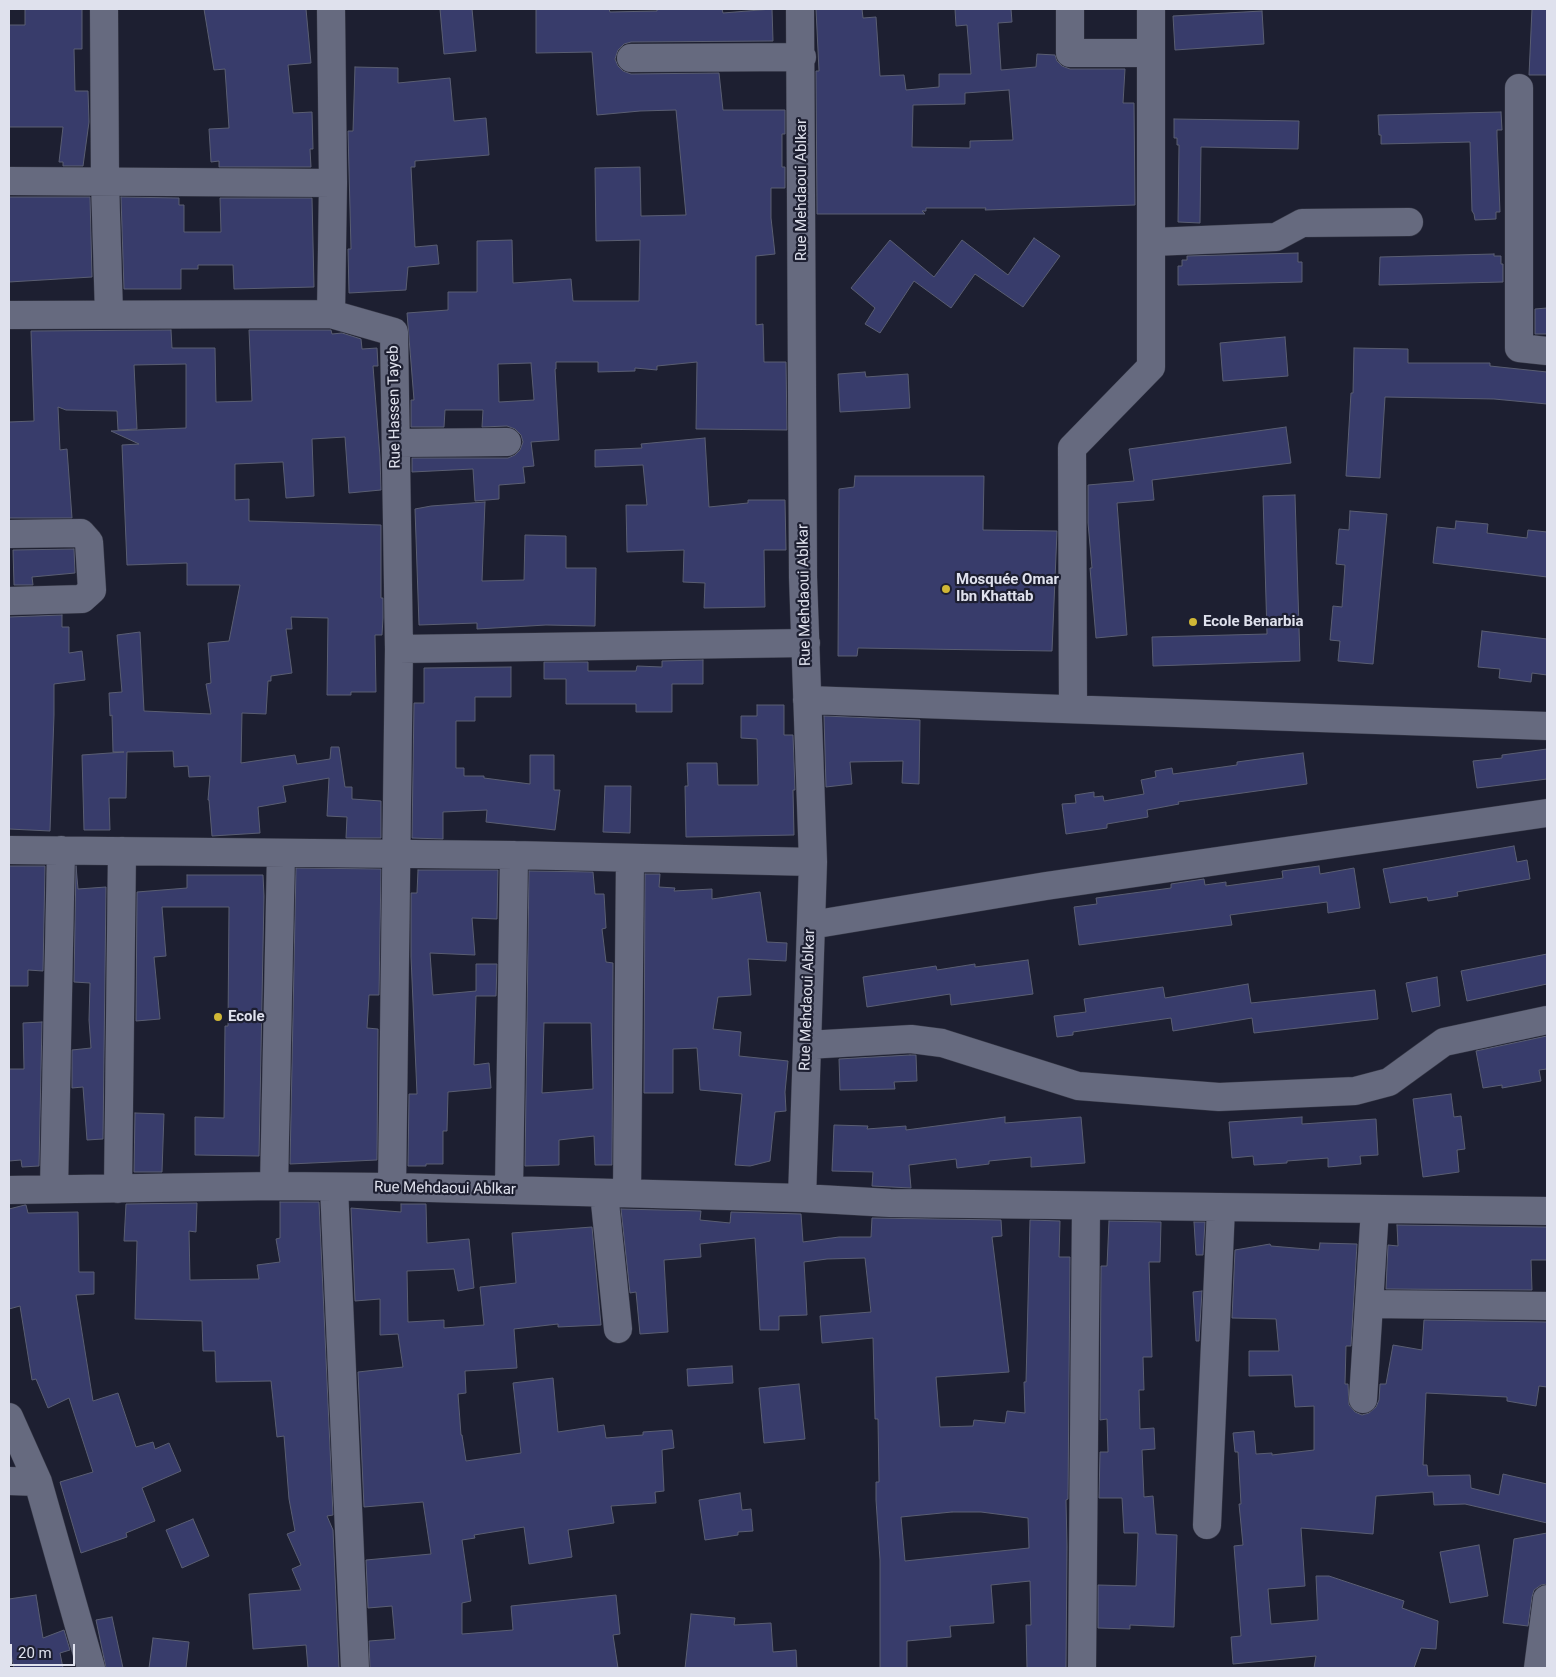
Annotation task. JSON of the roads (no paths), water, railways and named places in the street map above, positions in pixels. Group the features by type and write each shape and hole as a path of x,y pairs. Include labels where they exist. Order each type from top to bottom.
{"street":[{"path":"104,9 105,182 109,314"},
{"path":"9,315 331,314 333,183 331,9"},
{"name":"Rue Mehdaoui Ablkar","path":"9,1190 274,1186 392,1187 802,1198 813,862 803,577 802,57 800,9"},
{"path":"1070,9 1070,53 1151,53"},
{"path":"1073,708 1072,448 1152,367 1152,9"},
{"path":"631,58 802,57"},
{"path":"1519,88 1519,348 1547,351"},
{"path":"9,181 333,183"},
{"path":"1152,242 1276,237 1302,223 1409,222"},
{"name":"Rue Hassen Tayeb","path":"331,314 394,332 399,649 392,1187"},
{"path":"396,443 507,442"},
{"path":"9,534 81,533 89,542 92,590 82,599 9,601"},
{"path":"399,649 806,643"},
{"path":"807,700 1547,726"},
{"path":"811,925 1046,886 1547,813"},
{"path":"9,850 514,855 813,862"},
{"path":"54,1189 61,850"},
{"path":"118,1189 122,851"},
{"path":"274,1186 281,853"},
{"path":"509,1190 514,855"},
{"path":"618,1329 616,1193 630,858"},
{"path":"807,1045 919,1040 942,1043 1078,1086 1219,1097 1356,1091 1389,1082 1444,1042 1547,1020"},
{"path":"334,1187 355,1668"},
{"path":"802,1198 890,1203 1086,1207 1376,1208 1547,1211"},
{"path":"1082,1668 1086,1207"},
{"path":"1206,1525 1221,1208"},
{"path":"1363,1399 1376,1208"},
{"path":"1369,1304 1547,1306"},
{"path":"9,1417 38,1482 91,1668"},
{"path":"9,1481 38,1482"},
{"path":"1538,1668 1547,1600"}],"place":[{"name":"Mosquée Omar Ibn Khattab","path":"946,589"},
{"name":"Ecole Benarbia","path":"1193,622"},
{"name":"Ecole","path":"218,1017"}]}
